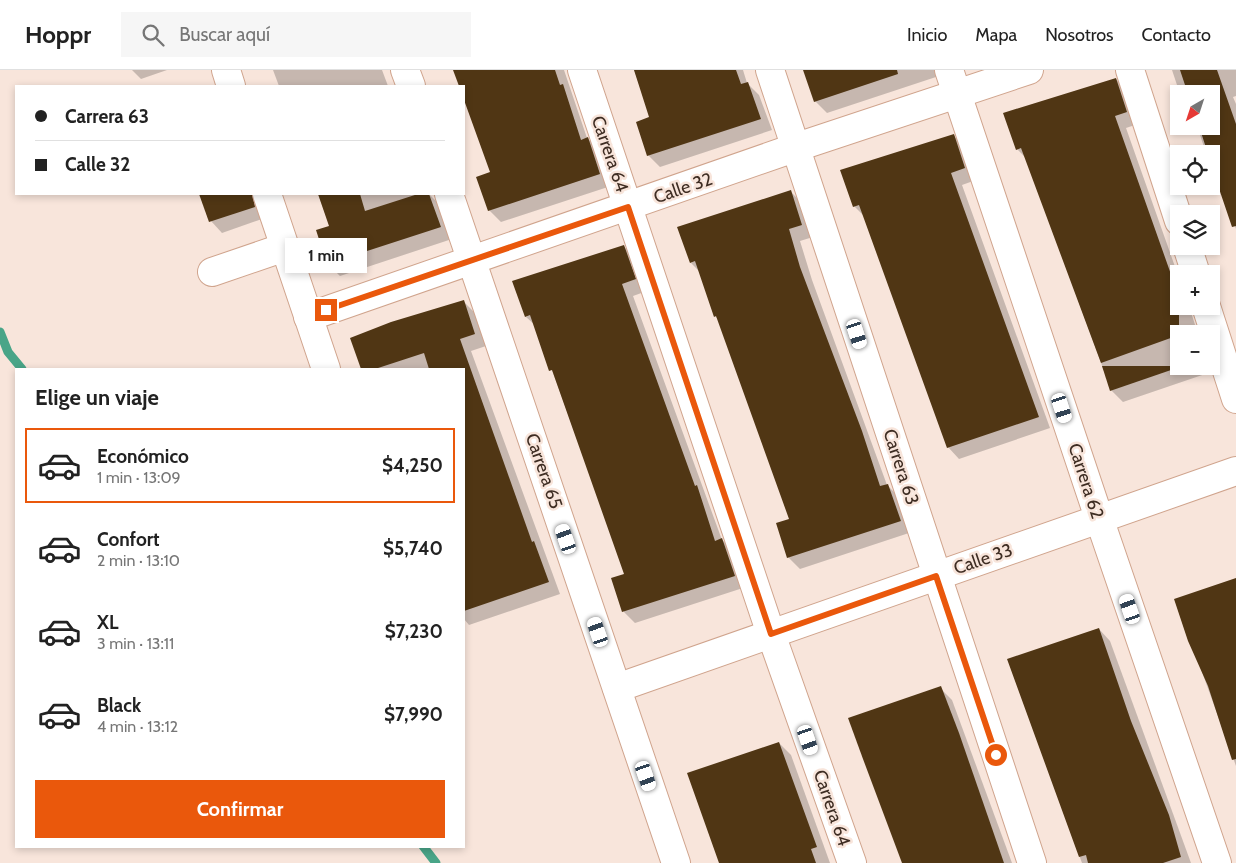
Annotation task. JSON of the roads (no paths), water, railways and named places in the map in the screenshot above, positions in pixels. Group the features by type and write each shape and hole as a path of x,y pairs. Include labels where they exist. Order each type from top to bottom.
{"street":[{"path":"405,70 411,85"},
{"name":"Carrera 64","path":"582,70 771,634 852,863"},
{"name":"Carrera 63","path":"770,70 1032,863"},
{"name":"Calle 32","path":"308,317 797,148 953,82 1029,70"},
{"path":"1130,70 1174,205"},
{"name":"Carrera 62","path":"953,82 1217,863"},
{"path":"267,195 326,368"},
{"name":"Carrera 65","path":"449,195 676,863"},
{"path":"212,272 285,247"},
{"path":"1209,315 1236,399"},
{"name":"Calle 33","path":"616,688 1236,471"}],"waterway":[{"path":"0,332 8,352 21,368"},
{"path":"425,848 436,863"}]}
